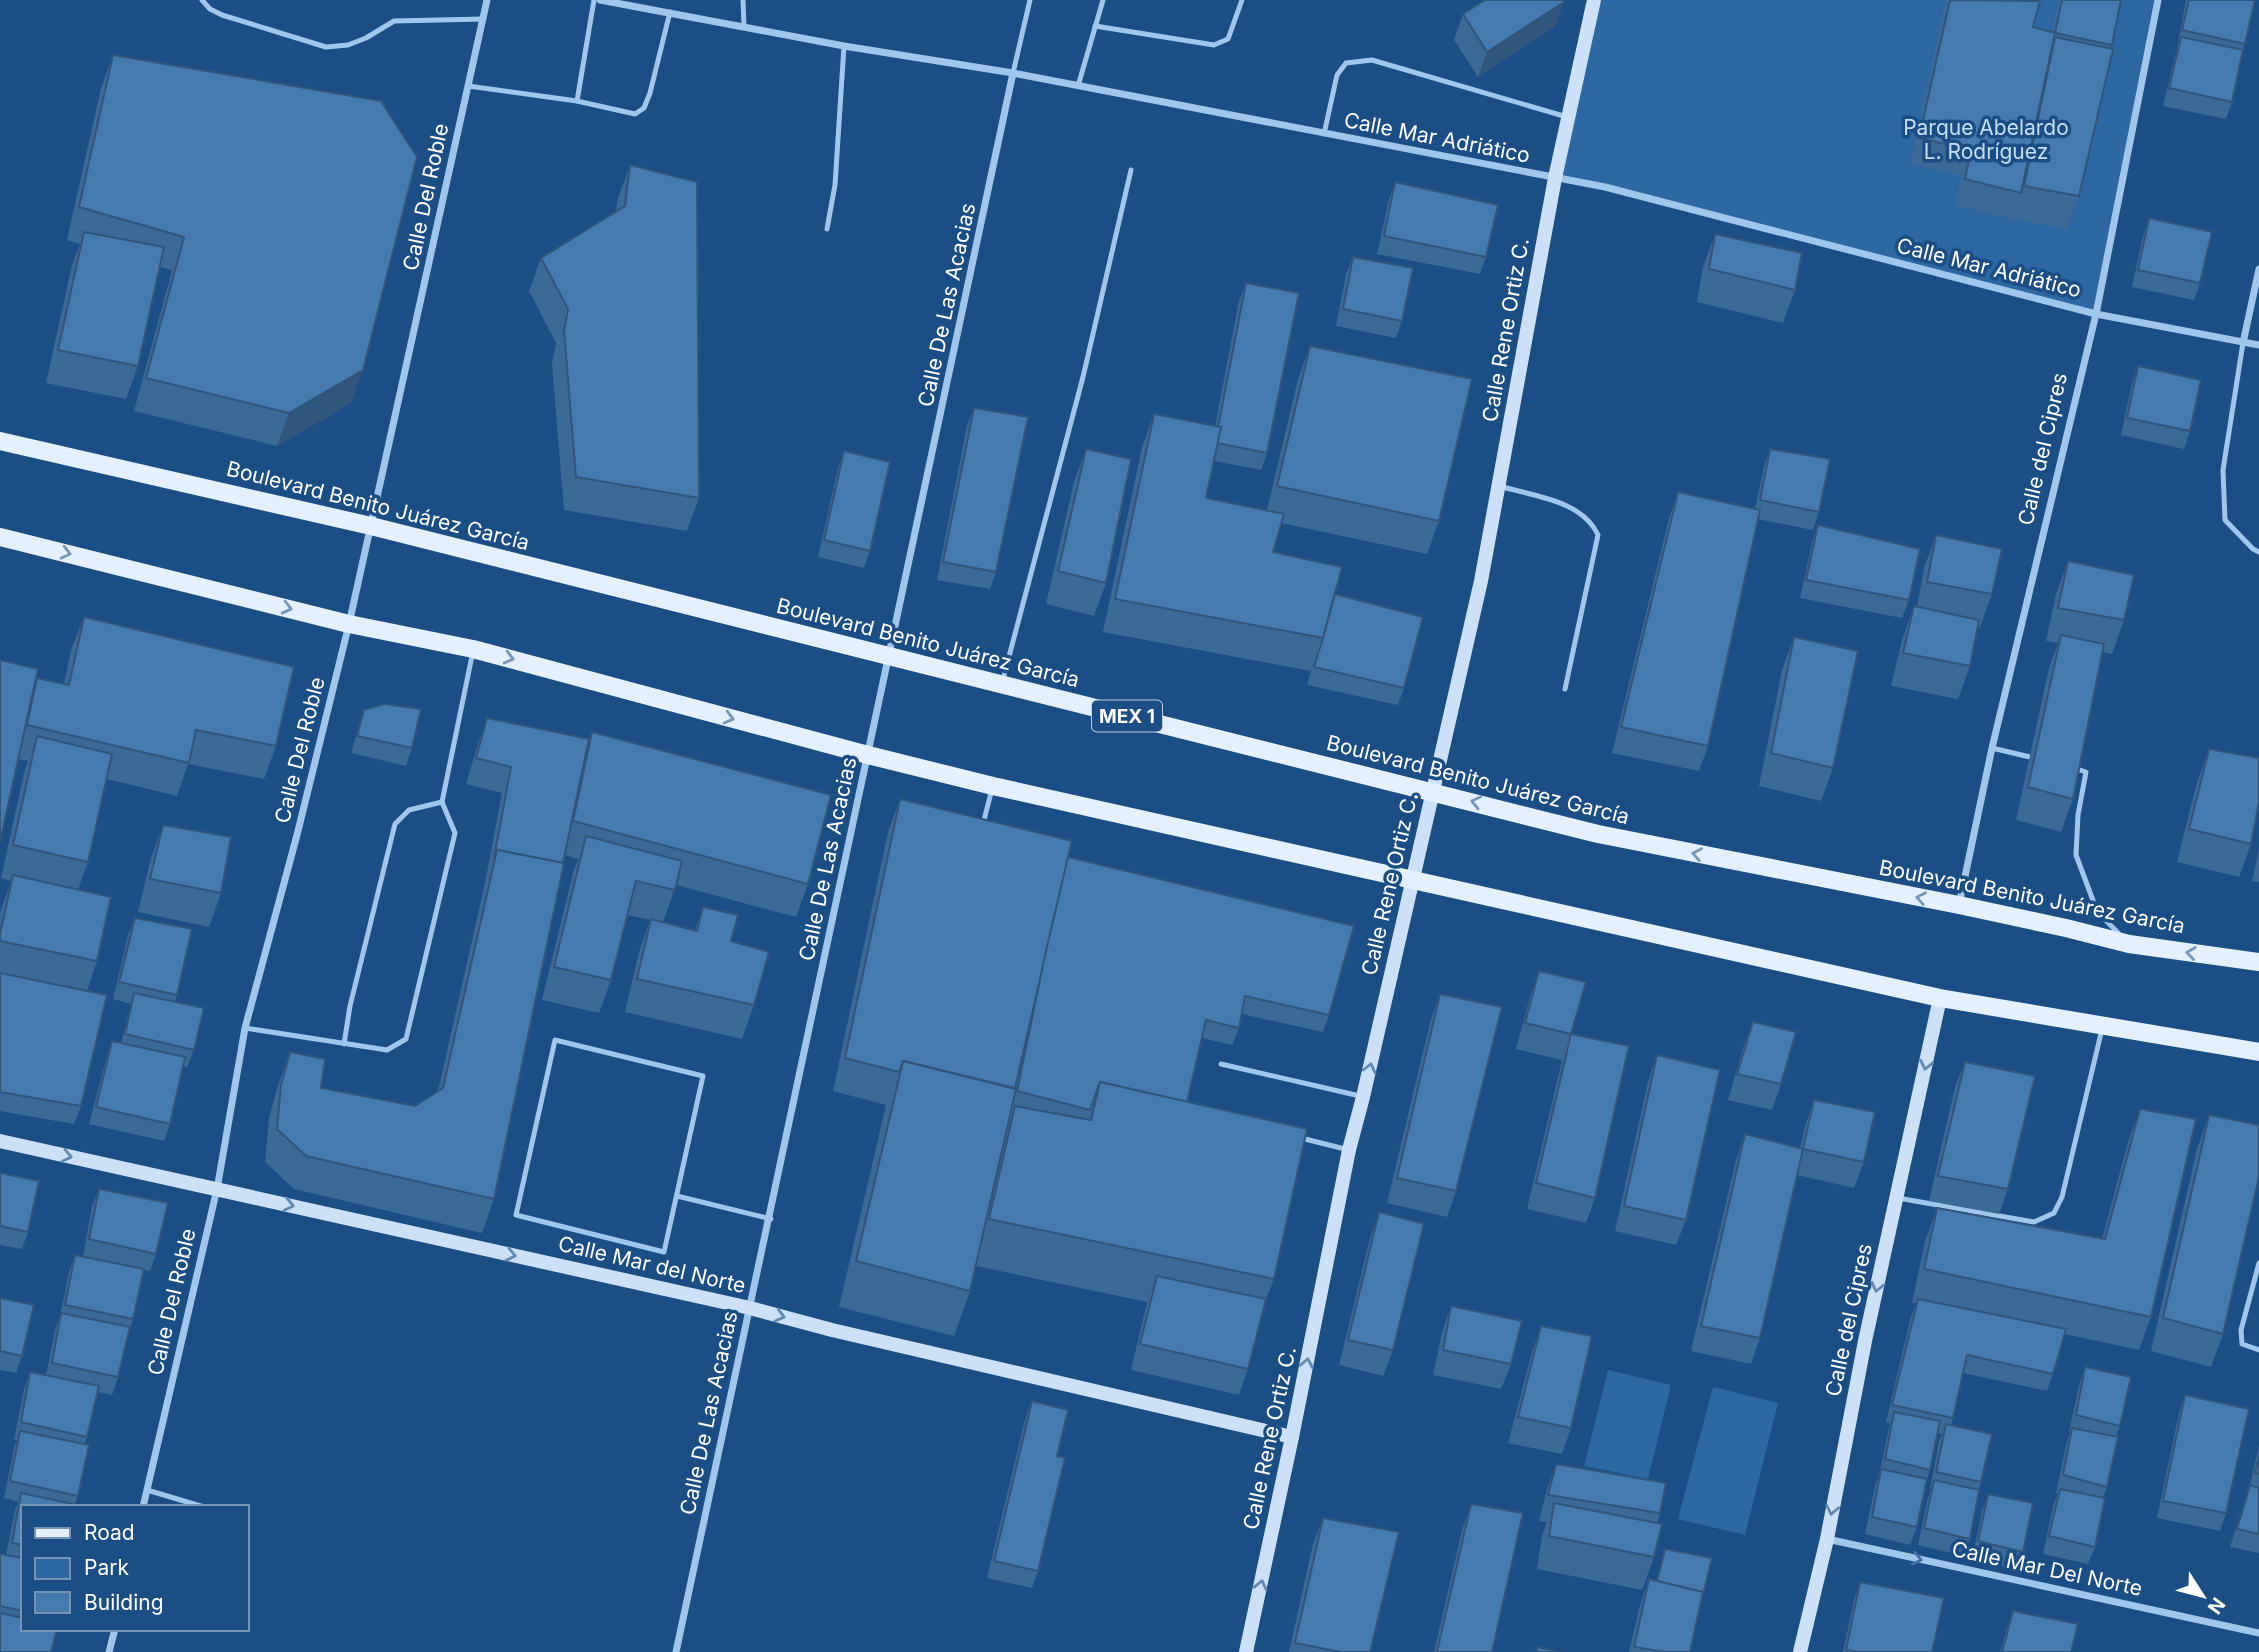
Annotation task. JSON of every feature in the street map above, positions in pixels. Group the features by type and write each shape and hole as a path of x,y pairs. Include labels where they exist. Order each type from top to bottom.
{"main road":[{"name":"Boulevard Benito Juárez García","path":"0,441 371,526 1598,834 1959,905 2129,944 2259,962"},
{"path":"0,537 349,624 473,649 993,786 1941,998 2259,1052"}],"street":[{"name":"Calle Del Roble","path":"143,1505 216,1189 245,1028 297,835 349,624 487,0"},
{"name":"Calle Mar Adriático","path":"600,0 639,3 670,12 844,47 1013,73 1605,187 2096,314 2259,345"},
{"name":"Calle Rene Ortiz C.","path":"1247,1652 1349,1150 1481,581 1555,178 1594,0"},
{"name":"Calle del Cipres","path":"1959,905 1992,748 2096,314 2158,0"},
{"name":"Calle De Las Acacias","path":"676,1652 771,1219 868,755 892,657 1013,73"},
{"path":"2243,342 2259,269"},
{"name":"Calle del Cipres","path":"1800,1652 1827,1539 1865,1341 1941,998"},
{"name":"Calle Mar del Norte","path":"0,1141 750,1308 832,1330 1292,1437"},
{"name":"Calle Mar Del Norte","path":"1827,1539 2259,1633"},
{"path":"109,1652 114,1631"}],"lane":[{"path":"202,0 222,15 326,47 348,45 366,38 394,21 483,19"},
{"path":"577,101 594,0"},
{"path":"743,0 744,26"},
{"path":"1013,73 1030,0"},
{"path":"1077,86 1102,0"},
{"path":"1095,26 1214,45 1228,38 1242,0"},
{"path":"468,86 577,101 635,114 643,108 650,93 670,12"},
{"path":"827,229 835,186 844,47"},
{"path":"1324,134 1337,75 1346,63 1372,60 1568,118"},
{"path":"1002,685 1083,377 1131,170"},
{"path":"2243,342 2223,470 2225,520 2259,552"},
{"path":"1499,486 1579,512 1592,522 1598,535 1564,689"},
{"path":"245,1028 387,1049 406,1039 455,833 442,802 473,649"},
{"path":"1992,748 2029,757"},
{"path":"2074,768 2087,772 2078,816 2076,855 2097,911 2129,944"},
{"path":"982,826 993,786"},
{"path":"344,1044 350,1006 395,824 409,810 442,802"},
{"path":"1896,1198 2034,1222 2054,1213 2062,1197 2103,1026"},
{"path":"555,1040 703,1076 677,1196 664,1252 516,1215 555,1040"},
{"path":"1221,1064 1363,1097"},
{"path":"1297,1137 1349,1150"},
{"path":"677,1196 771,1219"},
{"path":"2259,1263 2241,1330 2242,1344 2259,1350"},
{"path":"147,1490 197,1505"}],"green space":[{"name":"Parque Abelardo L. Rodríguez","path":"1594,0 2158,0 2096,314 1605,187 1555,178"},
{"path":"1608,1370 1671,1385 1648,1479 1584,1466"},
{"path":"1713,1387 1778,1403 1745,1535 1678,1519"}],"building":[{"path":"1485,0 1564,2 1487,52 1463,14"},
{"path":"1950,0 2040,1 2033,27 2055,33 2021,193 1965,179 1971,150 1919,138"},
{"path":"2062,0 2121,0 2112,45 2055,33"},
{"path":"2189,0 2255,0 2245,44 2182,30"},
{"path":"2055,37 2113,49 2079,196 2024,186"},
{"path":"2181,37 2243,50 2232,102 2169,88"},
{"path":"113,55 381,101 417,157 363,370 289,413 146,378 184,237 79,207"},
{"path":"630,165 697,182 699,498 576,477 564,331 568,309 541,258 625,206"},
{"path":"1395,182 1498,205 1486,257 1384,236"},
{"path":"2149,218 2212,232 2200,283 2138,270"},
{"path":"84,232 164,247 138,366 58,350"},
{"path":"1715,234 1802,253 1795,290 1709,269"},
{"path":"1353,257 1413,268 1402,321 1343,309"},
{"path":"1246,283 1299,293 1267,453 1217,443"},
{"path":"1310,346 1472,379 1439,521 1277,486"},
{"path":"2138,366 2201,380 2190,431 2127,418"},
{"path":"974,408 1028,417 996,572 943,562"},
{"path":"1154,414 1221,427 1206,498 1284,514 1273,552 1342,567 1323,638 1115,599"},
{"path":"1086,449 1131,459 1106,583 1058,571"},
{"path":"1770,449 1830,459 1819,512 1760,500"},
{"path":"844,451 890,462 870,551 824,540"},
{"path":"1678,492 1760,510 1708,746 1621,727"},
{"path":"1818,525 1920,549 1909,600 1806,580"},
{"path":"1936,535 2002,549 1992,594 1927,582"},
{"path":"2068,561 2134,575 2124,620 2058,608"},
{"path":"1335,594 1423,617 1404,688 1314,667"},
{"path":"1914,606 1979,620 1970,666 1903,653"},
{"path":"84,617 294,667 276,746 196,730 189,763 27,725 37,678 69,685"},
{"path":"2061,635 2104,644 2073,799 2028,787"},
{"path":"1794,637 1858,651 1833,768 1771,753"},
{"path":"0,660 38,669 0,842"},
{"path":"384,704 421,709 412,748 357,736 364,710"},
{"path":"487,718 589,739 563,863 497,850 494,858 511,767 476,758"},
{"path":"592,732 831,795 808,884 573,821"},
{"path":"37,736 112,754 88,862 13,845"},
{"path":"2209,749 2259,758 2259,802 2251,844 2189,829"},
{"path":"900,799 1072,841 1015,1088 903,1061 899,1072 845,1058"},
{"path":"163,825 231,837 221,893 150,879"},
{"path":"586,836 682,861 675,890 636,881 611,980 554,967"},
{"path":"497,850 564,863 494,1199 306,1156 277,1129 281,1085 290,1052 325,1059 321,1088 415,1106 443,1088"},
{"path":"1068,857 1354,926 1329,1015 1245,996 1239,1028 1206,1020 1187,1102 1100,1082 1090,1110 1017,1091"},
{"path":"13,875 111,897 97,961 0,941"},
{"path":"703,907 738,915 731,941 769,952 754,1005 637,979 651,919 697,931"},
{"path":"135,918 192,929 177,995 119,982"},
{"path":"1539,971 1586,982 1571,1034 1525,1023"},
{"path":"0,973 107,995 81,1106 0,1092"},
{"path":"134,993 204,1008 194,1050 125,1034"},
{"path":"1440,994 1502,1007 1456,1191 1397,1178"},
{"path":"1753,1022 1796,1032 1781,1084 1737,1074"},
{"path":"1571,1034 1629,1046 1595,1198 1536,1183"},
{"path":"112,1041 185,1057 170,1124 96,1107"},
{"path":"1657,1055 1720,1070 1686,1220 1624,1206"},
{"path":"903,1061 1016,1089 970,1291 856,1261"},
{"path":"1965,1062 2035,1076 2008,1189 1938,1176"},
{"path":"1100,1082 1307,1129 1274,1279 989,1219 1015,1106 1091,1120"},
{"path":"1814,1100 1875,1112 1864,1162 1803,1149"},
{"path":"2140,1109 2196,1119 2151,1317 1924,1269 1937,1208 2105,1239"},
{"path":"2209,1115 2259,1125 2259,1177 2223,1334 2163,1318"},
{"path":"1745,1134 1803,1149 1760,1338 1701,1326"},
{"path":"0,1173 39,1181 28,1232 0,1226"},
{"path":"99,1189 168,1203 156,1254 89,1239"},
{"path":"1379,1212 1424,1224 1393,1350 1348,1340"},
{"path":"75,1255 144,1269 133,1319 65,1305"},
{"path":"1157,1276 1266,1299 1248,1369 1140,1344"},
{"path":"0,1298 34,1305 22,1356 0,1351"},
{"path":"1918,1299 2066,1329 2053,1374 1967,1355 1953,1418 1892,1405"},
{"path":"1451,1306 1522,1321 1511,1364 1443,1350"},
{"path":"61,1313 130,1327 118,1377 52,1363"},
{"path":"1541,1326 1592,1336 1571,1428 1518,1417"},
{"path":"2085,1367 2131,1377 2120,1426 2076,1415"},
{"path":"30,1372 99,1386 87,1437 21,1422"},
{"path":"2185,1395 2249,1409 2226,1513 2163,1501"},
{"path":"1032,1401 1068,1410 1057,1456 1065,1458 1038,1571 994,1561"},
{"path":"1894,1412 1940,1421 1930,1470 1885,1459"},
{"path":"1946,1424 1992,1434 1981,1482 1936,1472"},
{"path":"2072,1428 2118,1437 2107,1487 2063,1475"},
{"path":"20,1431 89,1445 78,1496 10,1481"},
{"path":"2259,1457 2259,1474 2255,1473"},
{"path":"1556,1464 1666,1483 1660,1513 1548,1495"},
{"path":"1881,1469 1927,1479 1917,1527 1872,1517"},
{"path":"1934,1480 1979,1490 1970,1539 1924,1528"},
{"path":"2250,1485 2259,1488 2259,1534 2237,1529"},
{"path":"2060,1489 2105,1498 2095,1547 2049,1536"},
{"path":"21,1493 78,1505 21,1505 21,1545 12,1543"},
{"path":"1988,1494 2033,1503 2023,1552 1978,1541"},
{"path":"1554,1503 1662,1524 1654,1557 1549,1536"},
{"path":"1471,1504 1523,1513 1492,1652 1437,1652"},
{"path":"1323,1518 1399,1532 1370,1652 1341,1652 1295,1643"},
{"path":"1665,1549 1712,1558 1703,1595 1703,1592 1657,1581"},
{"path":"0,1554 21,1558 21,1611 0,1606"},
{"path":"1649,1579 1703,1592 1690,1652 1665,1652 1634,1647"},
{"path":"1860,1582 1944,1598 1932,1652 1846,1650"},
{"path":"2013,1611 2078,1624 2071,1652 2002,1652"},
{"path":"0,1613 21,1618 21,1631 56,1631 51,1652 0,1652"},
{"path":"1538,1647 1559,1652 1536,1652"}]}
